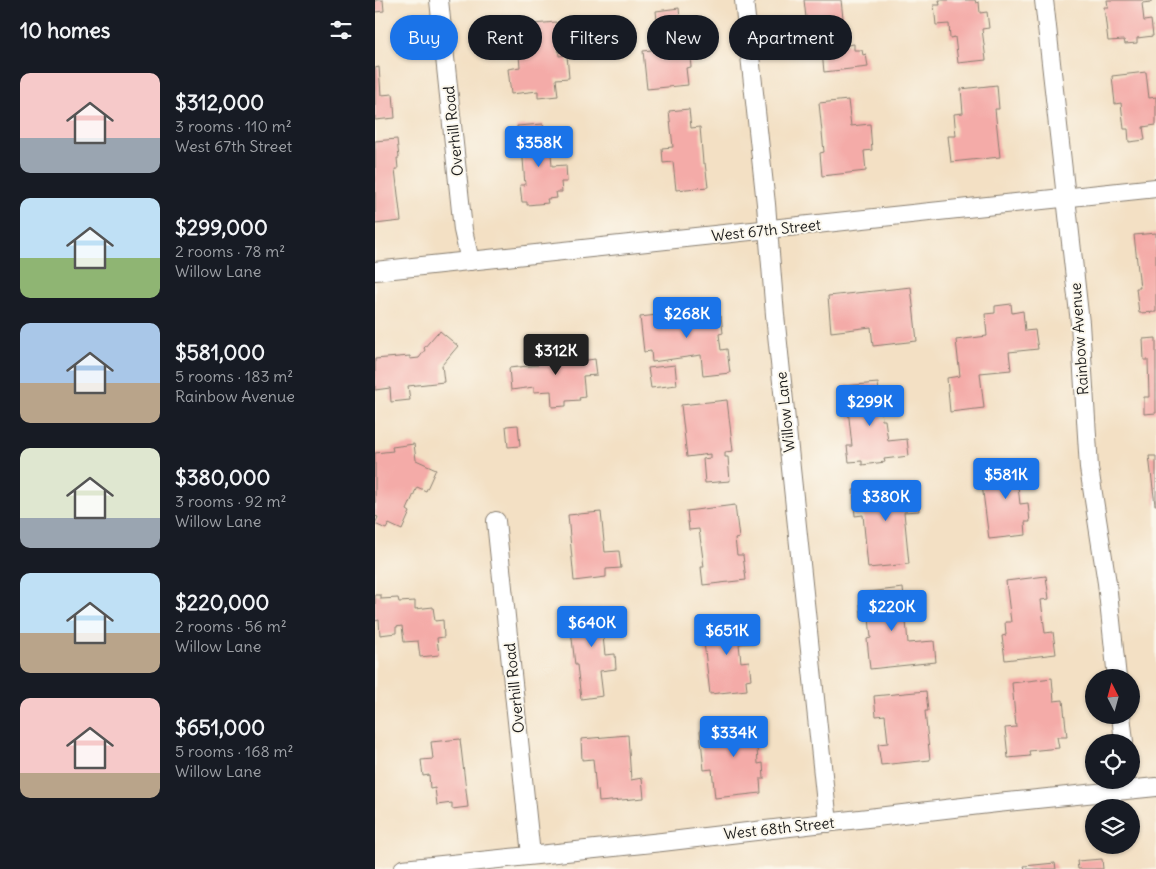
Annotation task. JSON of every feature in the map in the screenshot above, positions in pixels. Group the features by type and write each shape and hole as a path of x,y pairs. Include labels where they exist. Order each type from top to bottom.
{"street":[{"name":"Overhill Road","path":"439,0 463,230 470,261"},
{"name":"Willow Lane","path":"744,0 828,823"},
{"name":"Rainbow Avenue","path":"1043,0 1081,322 1089,468 1107,583 1116,669"},
{"name":"West 67th Street","path":"375,272 1156,188"},
{"name":"Overhill Road","path":"496,521 531,855"},
{"name":"West 68th Street","path":"1140,786 1156,787"},
{"name":"West 68th Street","path":"403,869 828,823 1100,789"}],"building":[{"path":"375,0 383,0 384,11 375,12"},
{"path":"804,0 841,0 843,15 806,15"},
{"path":"939,0 975,0 976,3 979,2 980,13 987,12 989,28 982,29 986,60 958,63 955,37 950,38 949,24 936,25 934,5 940,5"},
{"path":"1107,0 1151,0 1151,2 1142,3 1144,21 1151,20 1153,36 1137,38 1137,43 1125,44 1124,40 1108,41 1104,7 1108,7"},
{"path":"679,8 680,15 656,15 656,11"},
{"path":"552,22 552,60 567,60 569,78 556,79 558,96 538,98 538,91 511,94 508,69 520,67 519,60 542,60 542,23"},
{"path":"852,44 854,44 854,50 862,50 863,55 866,54 868,67 824,72 823,60 852,60"},
{"path":"643,51 647,51 647,60 690,60 691,67 686,68 688,85 647,89"},
{"path":"379,67 381,95 393,94 395,118 375,120 375,68"},
{"path":"1146,72 1149,98 1156,97 1156,125 1143,127 1145,140 1129,142 1128,129 1124,129 1121,103 1115,104 1112,76"},
{"path":"997,85 999,109 995,109 1000,157 951,162 948,136 956,136 954,114 963,113 961,89"},
{"path":"848,100 851,126 870,124 872,150 864,151 866,171 822,176 820,153 824,152 819,103"},
{"path":"689,109 691,128 700,127 703,163 705,163 708,187 676,190 673,162 663,163 662,148 673,147 669,111"},
{"path":"543,124 544,130 539,130 540,142 550,142 552,166 566,165 567,182 561,182 562,192 556,192 557,198 547,199 548,203 527,205 527,202 522,202 520,185 525,185 522,146 519,146 517,126"},
{"path":"397,139 399,158 397,158 398,169 395,169 401,221 375,224 375,141"},
{"path":"1156,233 1156,312 1139,313 1136,288 1140,288 1134,235"},
{"path":"911,287 917,341 873,346 871,327 831,332 828,296"},
{"path":"1011,304 1012,313 1023,311 1025,331 1035,330 1038,349 1009,352 1011,370 980,373 984,408 950,412 947,378 960,376 956,340 987,336 985,314 995,313 995,306"},
{"path":"718,308 718,316 721,316 723,333 719,334 721,350 727,349 730,373 703,376 701,355 652,362 651,351 644,352 640,317"},
{"path":"440,331 458,346 442,365 444,382 408,386 410,400 391,402 390,388 375,390 375,359 410,356 410,359 419,358 425,350 424,348"},
{"path":"1156,338 1156,413 1144,414 1144,397 1149,397 1148,360 1144,360 1143,339"},
{"path":"561,344 562,352 579,350 581,361 595,359 597,375 583,376 585,397 579,398 580,400 566,401 566,406 552,407 551,391 534,392 534,387 511,390 509,368 538,365 538,355 552,353 551,345"},
{"path":"675,365 677,385 651,388 648,368"},
{"path":"878,383 882,420 885,420 888,441 907,439 909,456 884,459 885,462 862,465 862,461 849,462 847,446 852,446 848,409 846,409 843,386"},
{"path":"727,400 733,451 725,452 725,457 728,457 730,481 705,483 703,459 710,458 710,454 687,457 681,405"},
{"path":"518,425 520,446 508,447 506,426"},
{"path":"414,444 416,460 436,469 426,491 417,487 407,510 410,512 402,530 389,524 386,529 375,524 378,517 375,516 375,453 393,451 392,447"},
{"path":"1149,456 1156,456 1156,505 1155,505"},
{"path":"1032,463 1034,484 1018,486 1020,504 1028,503 1030,522 1025,522 1026,535 989,539 980,469"},
{"path":"916,484 919,511 904,512 909,564 868,568 863,515 855,516 853,490"},
{"path":"735,505 739,538 735,539 737,555 743,555 746,580 703,585 701,567 704,567 699,529 689,530 687,511"},
{"path":"601,512 605,552 619,551 621,568 606,569 606,577 574,581 568,515"},
{"path":"1046,576 1049,599 1041,600 1045,633 1053,632 1056,654 1005,660 1002,636 1006,635 1005,622 1011,622 1006,581"},
{"path":"903,588 908,643 934,641 936,662 870,669 867,639 871,638 869,618 861,618 859,593"},
{"path":"375,595 381,595 381,599 398,598 399,602 415,601 415,609 433,607 435,621 443,620 444,637 437,638 439,655 420,657 418,641 404,642 402,626 396,627 396,633 380,635 379,620 375,621"},
{"path":"618,607 620,625 602,627 605,655 615,654 616,669 600,671 603,696 581,699 569,612"},
{"path":"750,620 753,643 739,644 741,662 749,661 751,679 746,680 747,690 710,694 702,625"},
{"path":"1052,678 1054,701 1063,700 1067,737 1057,737 1059,748 1029,751 1030,756 1008,758 1005,728 1016,727 1012,683"},
{"path":"926,691 928,711 925,711 930,760 881,765 878,744 888,743 885,715 876,716 874,696"},
{"path":"762,722 764,746 757,747 758,764 763,763 764,779 760,779 761,793 715,798 712,769 704,770 700,730 703,726 713,725 715,727"},
{"path":"628,735 631,780 642,778 644,798 599,802 593,759 582,760 581,739"},
{"path":"460,739 468,807 452,809 452,803 437,805 435,788 430,789 429,775 423,776 421,760 433,759 431,742"},
{"path":"1102,859 1103,869 1078,869 1077,861"},
{"path":"1055,863 1056,869 1025,869 1024,866"}]}
